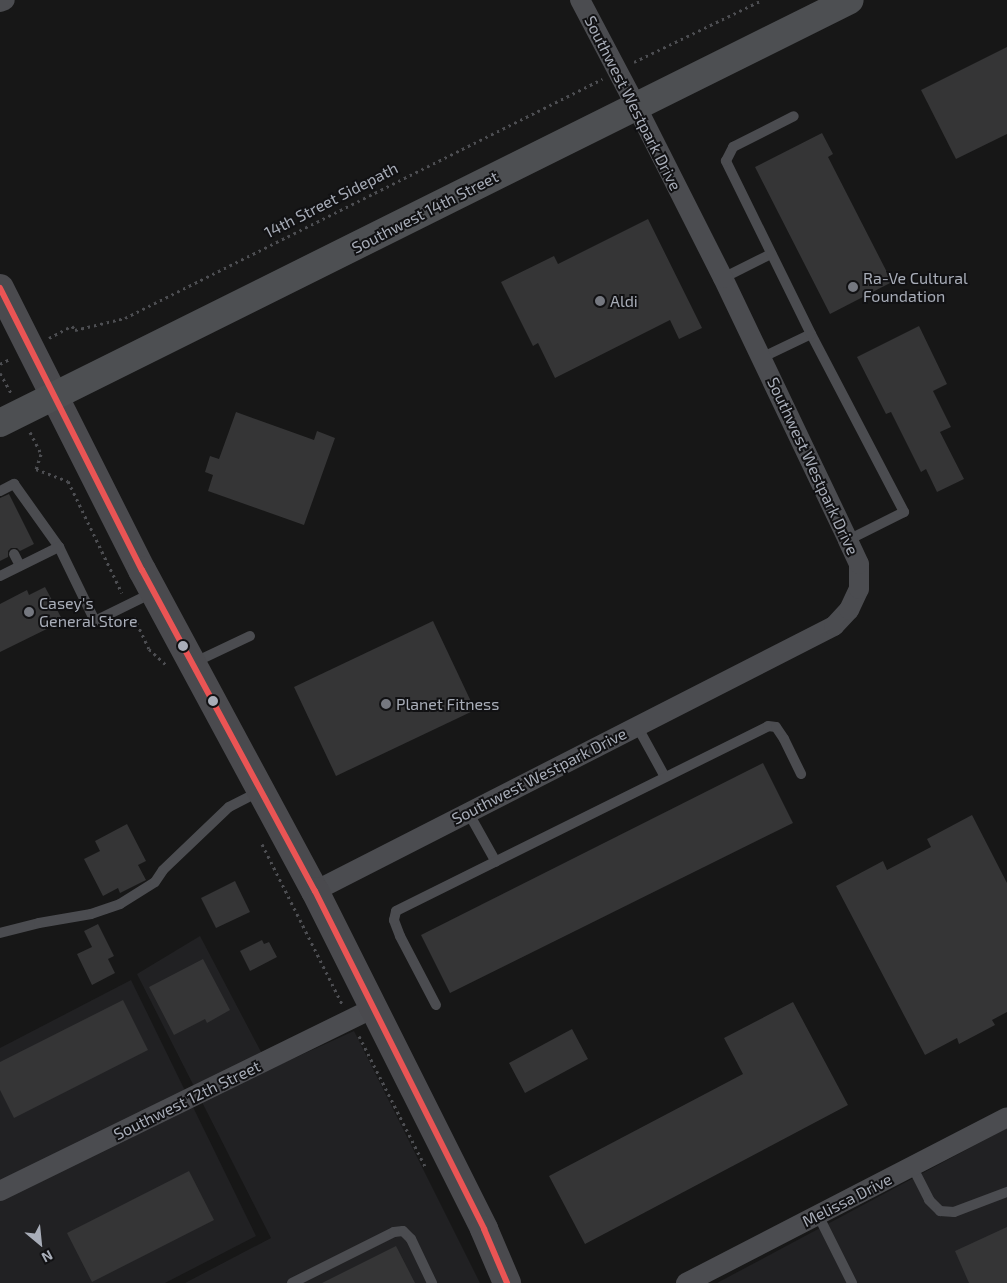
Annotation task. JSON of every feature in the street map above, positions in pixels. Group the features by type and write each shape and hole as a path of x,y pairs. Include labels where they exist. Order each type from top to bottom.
{"main road":[{"name":"Southwest 14th Street","path":"0,423 850,0"},
{"path":"0,288 155,591 315,891 484,1229 507,1283"}],"street":[{"path":"0,2 5,0"},
{"name":"Southwest Westpark Drive","path":"315,891 834,626 849,610 859,589 859,564 848,540 723,278 580,0"},
{"name":"Southwest 12th Street","path":"0,1191 373,1008"},
{"name":"Melissa Drive","path":"686,1283 1007,1116"}],"lane":[{"path":"794,116 733,147 726,161 811,334 904,512 848,540"},
{"path":"723,278 771,254"},
{"path":"761,358 811,334"},
{"path":"0,491 14,484 59,547 95,621 155,591"},
{"path":"0,576 59,547"},
{"path":"14,554 20,566"},
{"path":"193,663 250,636"},
{"path":"637,726 665,777"},
{"path":"436,1005 400,936 394,920 396,912 768,726 776,727 784,738 801,774"},
{"path":"0,933 39,923 91,914 120,904 155,882 163,870 229,807 262,790"},
{"path":"468,812 496,862"},
{"path":"912,1166 929,1200 940,1210 954,1212 1007,1192"},
{"path":"818,1215 852,1283"},
{"path":"292,1283 394,1232 403,1231 411,1238 432,1283"}],"path":[{"path":"638,61 762,0"},
{"name":"14th Street Sidepath","path":"72,326 75,330 125,318 599,80"},
{"path":"41,454 36,469 68,481 108,565"},
{"path":"361,1040 427,1170"}],"shaded area":[{"path":"200,936 270,1069 354,1031 480,1283 185,1283 271,1238 137,974"},
{"path":"131,980 256,1236 165,1283 0,1283 0,1048"},
{"path":"1007,1128 1007,1283 717,1283"}],"building":[{"path":"1007,47 1007,134 956,159 921,90"},
{"path":"822,133 833,154 828,157 892,282 830,314 755,167"},
{"name":"Aldi","path":"648,219 702,328 679,339 670,320 555,378 538,343 533,346 501,282 554,256 558,264"},
{"path":"919,326 947,384 933,391 951,427 940,432 964,479 937,492 926,469 921,472 891,412 886,414 857,357"},
{"path":"236,412 314,440 317,431 335,438 304,525 208,491 213,475 205,472 210,456 219,459"},
{"name":"Casey's General Store","path":"9,494 34,544 20,551 17,548 11,548 8,551 8,557 0,561 0,498"},
{"name":"Casey's General Store","path":"45,587 63,621 0,652 0,604 27,590 29,595"},
{"path":"433,621 475,710 336,776 294,687"},
{"path":"763,763 793,823 450,993 421,935"},
{"path":"972,815 1007,883 1007,1012 992,1020 995,1025 959,1044 957,1038 925,1055 836,886 883,861 887,870 931,847 927,839"},
{"path":"127,824 146,861 138,865 146,880 120,893 118,888 103,896 84,859 100,851 95,841"},
{"path":"235,881 250,912 216,928 201,898"},
{"path":"98,924 114,956 108,959 115,973 92,985 77,954 92,947 84,931"},
{"path":"262,940 264,944 269,942 277,957 250,971 240,951"},
{"path":"203,959 230,1010 207,1023 205,1019 174,1035 149,987"},
{"path":"123,1000 148,1050 14,1118 0,1090 0,1062"},
{"path":"793,1002 848,1105 585,1244 549,1176 743,1074 724,1038"},
{"path":"572,1029 588,1059 525,1093 509,1063"},
{"path":"189,1171 214,1220 92,1282 67,1233"},
{"path":"1007,1227 1007,1283 969,1283 955,1251"},
{"path":"396,1246 415,1283 322,1283"}],"transit line":[{"path":"0,288 142,570 315,891 484,1229 507,1283"}],"place":[{"name":"Ra-Ve Cultural Foundation","path":"853,287"},
{"name":"Aldi","path":"600,301"},
{"name":"Casey's General Store","path":"29,612"},
{"name":"Planet Fitness","path":"386,704"}]}
